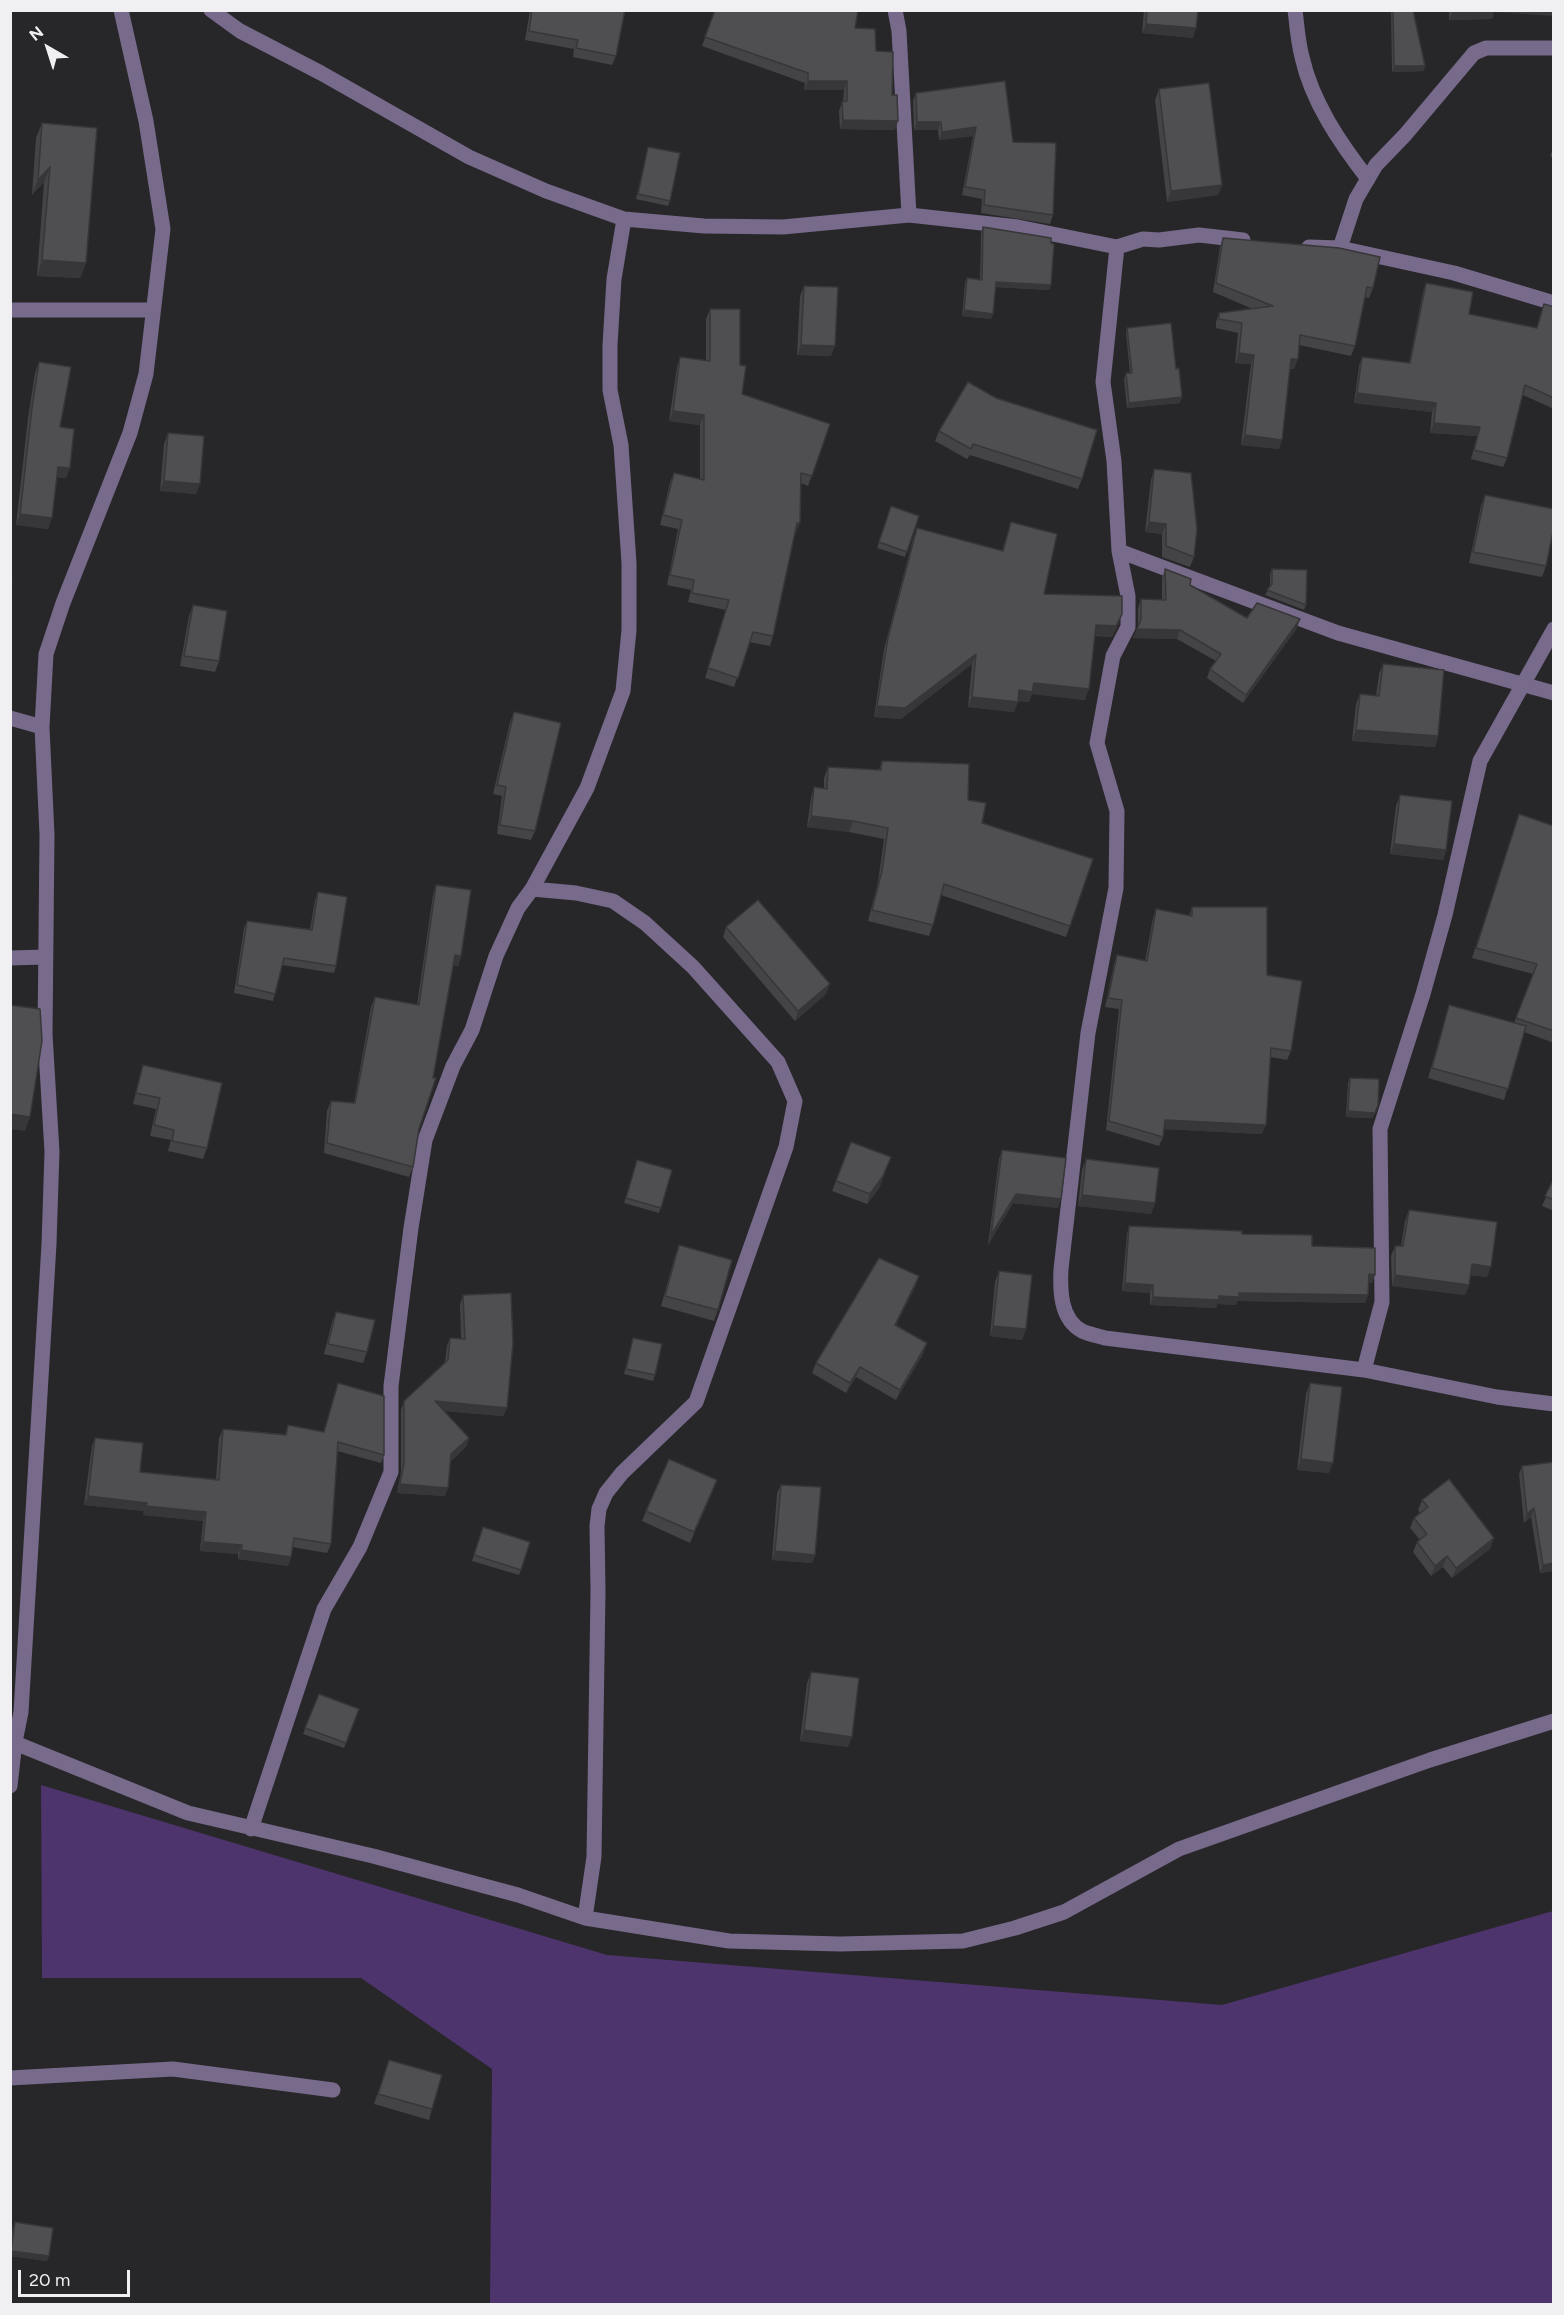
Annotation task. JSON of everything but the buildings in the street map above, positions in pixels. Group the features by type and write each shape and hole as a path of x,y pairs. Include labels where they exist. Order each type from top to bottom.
{"street":[{"path":"10,1786 13,1741 21,1712 51,1175 45,957 47,835 42,727 46,654 63,603 130,433 146,374 163,229 146,121 122,10"},
{"path":"211,10 240,31 321,73 469,157 546,191 624,219 704,226 783,227 909,215 1018,227 1117,247 1143,239 1159,240 1198,235 1255,241"},
{"path":"895,10 899,31 909,215"},
{"path":"1295,10 1302,57 1316,95 1342,146 1368,179"},
{"path":"1340,248 1356,199 1376,165 1406,135 1474,53 1486,48 1554,48"},
{"path":"251,1829 324,1609 360,1546 391,1472 391,1386 411,1228 425,1140 453,1066 472,1030 496,956 518,908 532,889 587,788 623,691 629,630 629,563 621,445 610,390 610,345 614,279 624,219"},
{"path":"1288,245 1340,248 1454,273 1554,303"},
{"path":"1117,247 1103,382 1114,461 1119,551 1128,596 1128,627 1113,656 1097,743 1117,811 1116,888 1087,1045 1061,1269 1060,1291 1067,1315 1081,1330 1105,1338 1364,1370 1497,1397 1554,1404"},
{"path":"10,310 153,310"},
{"path":"1119,551 1338,633 1554,693"},
{"path":"1364,1370 1382,1302 1380,1129 1423,994 1445,915 1480,761 1554,629"},
{"path":"10,718 42,727"},
{"path":"532,889 576,893 613,901 645,923 693,968 778,1062 795,1101 786,1147 696,1402 622,1473 606,1493 599,1509 594,1857 585,1918"},
{"path":"10,958 45,957"},
{"path":"13,1741 188,1813 373,1856 518,1895 585,1918 729,1941 840,1944 963,1941 1015,1928 1064,1912 1179,1849 1430,1761 1554,1721"},
{"path":"10,2078 173,2069 333,2090"}],"shaded area":[{"path":"41,1785 607,1955 1222,2005 1553,1911 1553,2304 490,2304 492,2069 361,1978 42,1978"}]}
